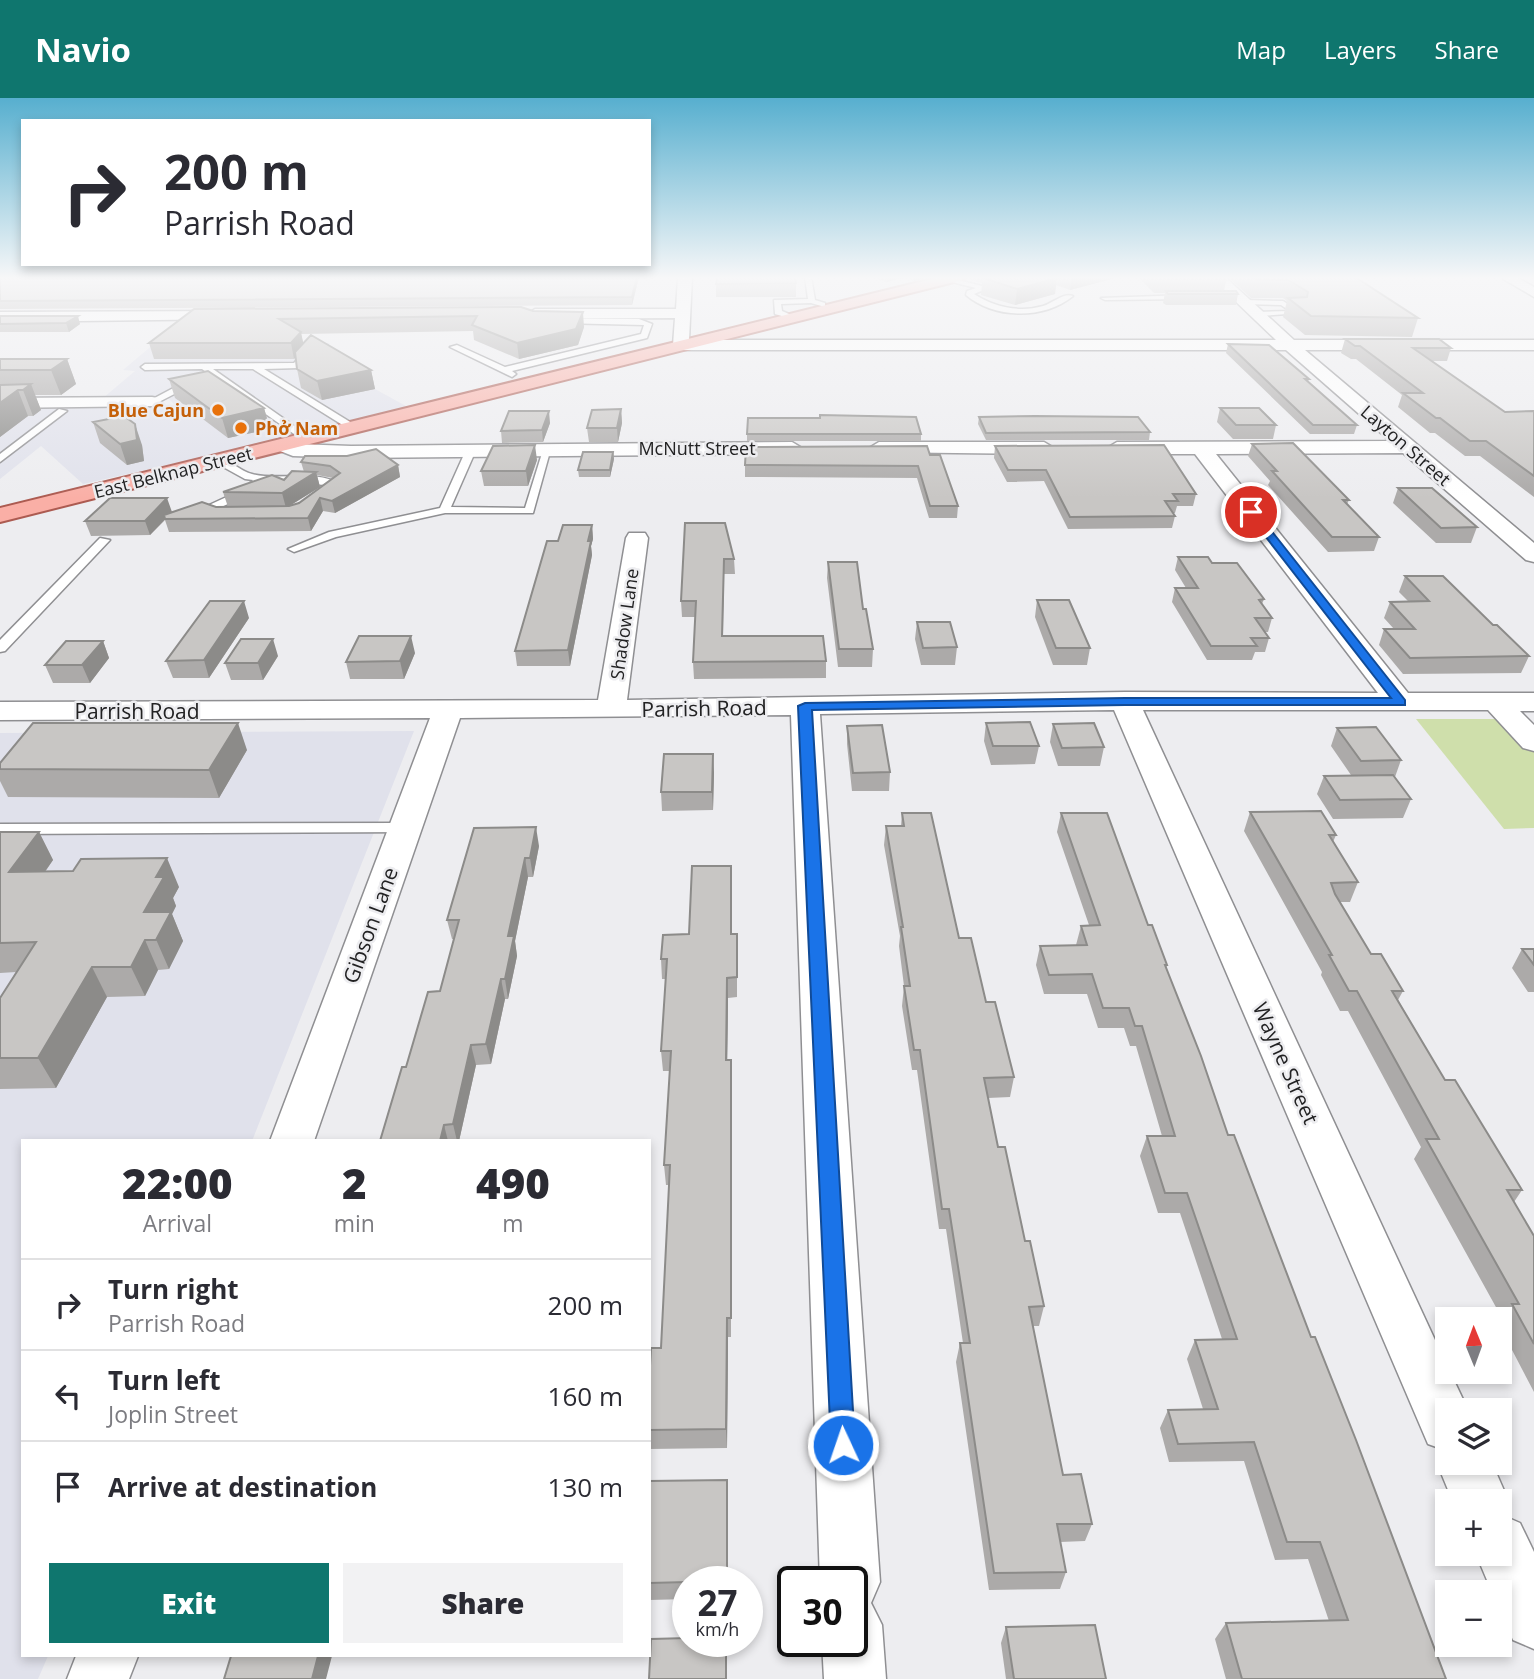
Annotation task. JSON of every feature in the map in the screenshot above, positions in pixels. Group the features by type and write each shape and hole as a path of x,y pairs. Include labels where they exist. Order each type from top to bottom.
{"main road":[{"name":"East Belknap Street","path":"0,515 657,351"}],"street":[{"name":"Layton Street","path":"1297,351 1534,555"},
{"path":"0,403 152,402"},
{"name":"McNutt Street","path":"282,445 293,450 316,451 810,448"},
{"path":"1103,448 1408,447"},
{"path":"866,448 1061,448"},
{"path":"1201,448 1400,702"},
{"name":"Shadow Lane","path":"611,709 637,538"},
{"name":"Parrish Road","path":"0,711 611,709 1125,701 1534,702"},
{"name":"Wayne Street","path":"1125,701 1435,1398"},
{"path":"1496,702 1534,742"},
{"path":"805,706 849,1566"},
{"name":"Gibson Lane","path":"293,1139 447,710"},
{"path":"1510,1566 1534,1619"},
{"path":"98,1679 107,1657"},
{"path":"854,1657 855,1679"}],"lane":[{"path":"145,367 296,366 310,351"},
{"path":"462,351 531,382"},
{"path":"504,370 585,351"},
{"path":"634,351 643,354"},
{"path":"203,366 307,439"},
{"path":"254,366 352,427"},
{"path":"160,367 182,387"},
{"path":"152,402 182,387 222,380"},
{"path":"0,459 62,411"},
{"path":"444,510 471,450"},
{"path":"294,549 333,534 444,510 529,511 548,450"},
{"path":"220,460 249,477 328,482 335,485 309,504"},
{"path":"240,514 220,514 213,512 211,508 250,490 261,478"},
{"path":"0,648 104,540"},
{"path":"0,829 405,828"}],"shaded area":[{"path":"146,351 323,351 307,368 375,389 415,411 242,455 235,450 83,484 41,446 0,479 0,407 175,405 167,397 103,398 135,371 123,370"},
{"path":"414,731 253,1139 21,1139 21,1657 48,1657 38,1679 0,1679 0,733"}],"green space":[{"path":"1416,719 1504,719 1534,751 1534,828 1504,829"}],"building":[{"path":"338,351 371,370 317,381 297,369 295,352"},
{"path":"1235,351 1276,351 1357,425 1313,425"},
{"path":"1366,351 1417,351 1505,412 1534,411 1534,476 1486,441 1470,441 1403,393 1423,393"},
{"path":"0,359 67,359 51,370 0,370"},
{"path":"208,371 264,408 222,418 169,379"},
{"path":"31,384 18,390 0,403 0,385"},
{"path":"1220,408 1259,408 1276,425 1236,425"},
{"path":"621,409 617,428 587,428 592,410"},
{"path":"509,411 549,411 542,430 501,431"},
{"path":"820,415 916,417 921,434 747,434 748,418 820,418"},
{"path":"124,416 135,424 137,440 120,444 93,422"},
{"path":"979,417 1138,417 1150,432 986,433"},
{"path":"1293,443 1349,500 1343,500 1379,537 1332,537 1272,471 1277,471 1252,444"},
{"path":"535,445 526,471 481,471 493,446"},
{"path":"1164,445 1196,494 1173,494 1178,501 1165,501 1175,516 1070,517 1046,470 1008,470 995,446"},
{"path":"927,446 930,455 940,455 958,506 930,506 918,466 745,465 746,447"},
{"path":"376,449 398,465 332,501 320,498 308,518 165,519 164,515 202,502 216,507 289,506 299,503 340,473 330,466 301,462 305,456 347,456"},
{"path":"583,452 613,452 610,470 578,470"},
{"path":"292,471 316,472 282,493 223,492 272,475 284,480"},
{"path":"1398,488 1432,488 1477,527 1441,528"},
{"path":"110,498 167,498 145,521 85,521"},
{"path":"685,523 725,523 734,559 724,559 722,636 823,636 826,661 693,662 696,601 681,601"},
{"path":"563,525 592,525 568,650 515,651 547,541 558,541"},
{"path":"1178,557 1208,557 1212,563 1237,563 1264,599 1259,600 1272,618 1255,618 1269,638 1251,638 1257,646 1211,646 1175,588 1198,588"},
{"path":"828,562 857,562 863,609 866,609 873,649 839,649"},
{"path":"1405,576 1443,576 1529,656 1410,658 1384,629 1415,629 1390,602 1429,601"},
{"path":"1037,600 1069,600 1090,648 1056,648"},
{"path":"210,601 244,601 204,660 166,661"},
{"path":"917,622 950,622 957,647 923,648"},
{"path":"359,636 411,636 400,661 346,662"},
{"path":"241,639 273,639 258,663 225,663"},
{"path":"66,641 103,641 82,665 45,665"},
{"path":"1030,722 1039,746 993,746 986,723"},
{"path":"33,723 238,723 209,770 0,769 0,763"},
{"path":"1094,723 1104,747 1062,748 1053,724"},
{"path":"882,725 890,772 853,773 847,726"},
{"path":"1376,727 1401,760 1361,761 1337,728"},
{"path":"664,754 713,754 712,792 661,792"},
{"path":"1393,775 1411,799 1340,800 1324,776"},
{"path":"1321,811 1336,835 1329,835 1358,882 1331,883 1335,894 1371,954 1381,954 1403,991 1392,991 1445,1080 1455,1080 1522,1190 1507,1190 1534,1236 1534,1344 1512,1304 1519,1304 1426,1139 1439,1139 1357,991 1349,991 1329,955 1332,955 1250,812"},
{"path":"902,813 931,813 959,938 971,938 986,1002 995,1002 1014,1077 984,1078 998,1147 1005,1147 1025,1241 1030,1241 1044,1306 1029,1307 1063,1475 1081,1474 1092,1524 1057,1524 1066,1572 994,1573 960,1343 970,1343 949,1209 942,1209 920,1050 914,1050 904,986 910,986 886,826 904,826"},
{"path":"1061,813 1107,813 1148,925 1152,925 1228,1135 1234,1135 1311,1337 1315,1337 1435,1650 1435,1657 1438,1657 1446,1679 1242,1679 1226,1623 1348,1620 1320,1542 1287,1542 1254,1442 1178,1444 1168,1410 1218,1409 1195,1340 1237,1339 1187,1193 1165,1193 1147,1136 1175,1136 1142,1026 1135,1026 1129,1008 1103,1008 1092,974 1049,975 1040,946 1087,945 1081,926 1100,925"},
{"path":"536,827 530,858 525,858 508,936 514,936 505,979 501,979 486,1044 471,1045 453,1124 444,1125 440,1139 381,1139 428,992 440,991 459,920 447,920 474,828"},
{"path":"0,832 39,832 9,872 73,871 81,859 167,858 156,877 164,877 144,912 171,912 156,940 145,940 131,967 92,967 38,1058 0,1058 0,998 36,942 0,943"},
{"path":"692,866 731,866 731,934 737,934 737,977 727,978 726,1060 731,1060 731,1318 727,1318 726,1429 651,1430 651,1348 661,1348 670,1165 664,1165 671,1051 661,1051 667,959 661,959 663,935 689,934"},
{"path":"1522,949 1534,949 1534,965"},
{"path":"727,1480 727,1566 672,1566 672,1582 651,1583 651,1481"},
{"path":"1095,1625 1106,1679 1014,1679 1006,1627"},
{"path":"672,1638 672,1657 726,1657 726,1679 649,1679 651,1639"},
{"path":"231,1657 318,1657 312,1679 224,1679"}],"place":[{"name":"Blue Cajun","path":"218,410"},
{"name":"Phở Nam","path":"241,428"}],"route":[{"path":"843,1445 805,706 1125,701 1400,702 1251,512"}]}
